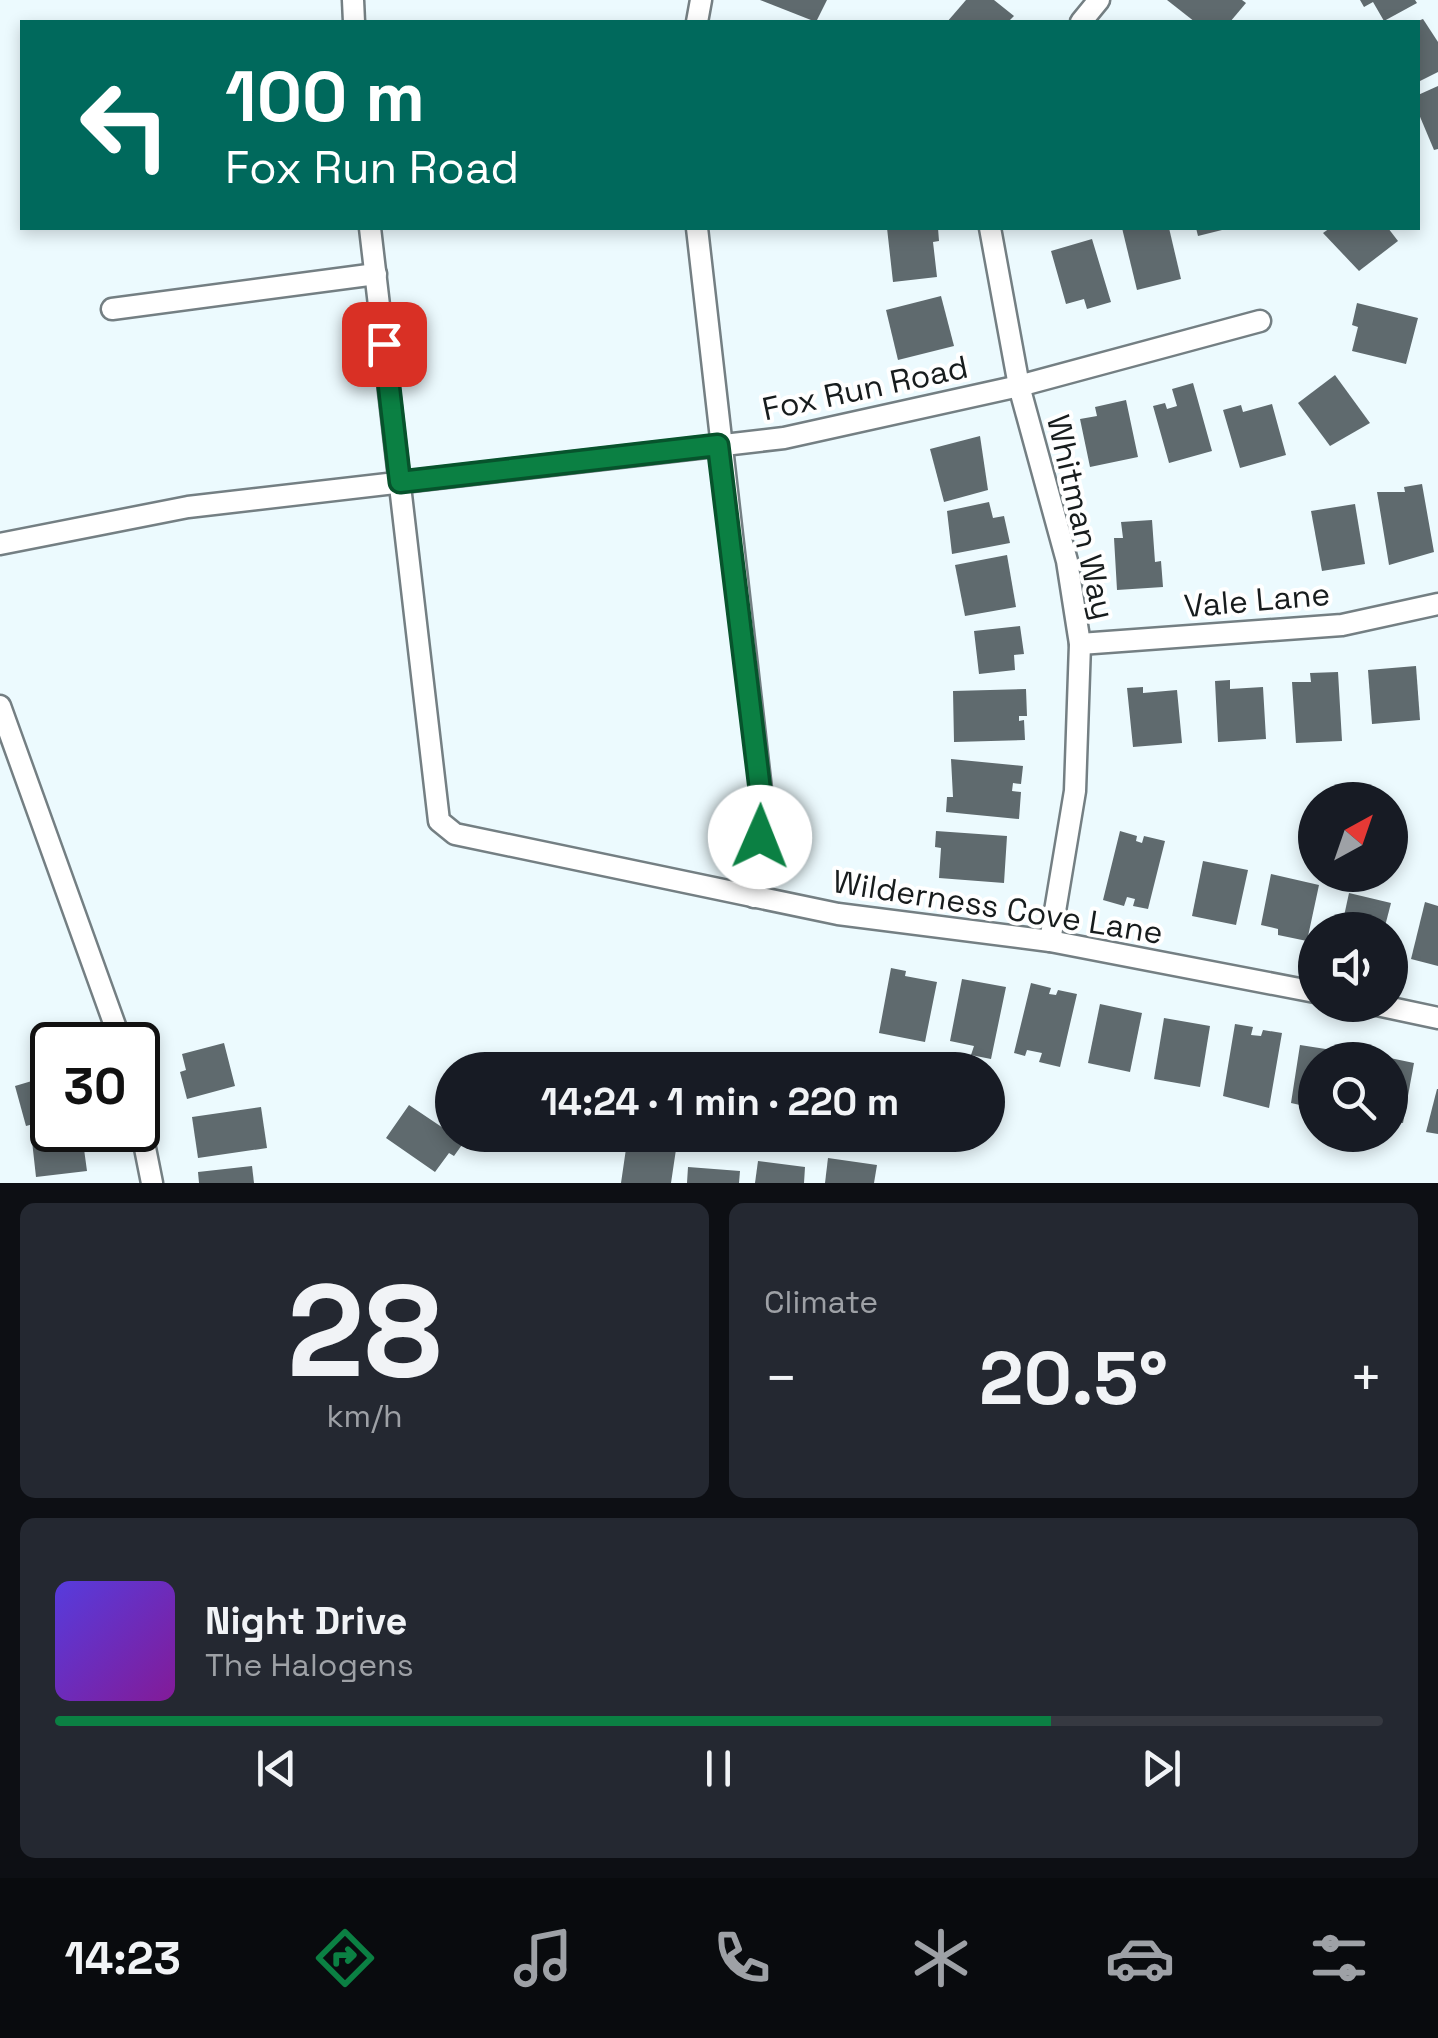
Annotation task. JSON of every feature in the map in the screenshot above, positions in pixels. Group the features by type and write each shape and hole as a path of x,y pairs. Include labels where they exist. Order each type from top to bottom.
{"street":[{"path":"1084,20 1099,0"},
{"name":"Wilderness Cove Lane","path":"370,230 439,821 455,834 495,845 838,914 1050,941 1298,989"},
{"path":"697,230 718,445 762,806 754,897"},
{"name":"Whitman Way","path":"990,230 1018,386 1067,561 1080,644 1075,791 1050,941"},
{"path":"112,309 376,274"},
{"name":"Fox Run Road","path":"0,544 188,507 784,438 1018,386 1260,321"},
{"name":"Vale Lane","path":"1080,644 1342,624 1438,604"},
{"path":"0,706 114,1022"},
{"path":"1408,1012 1438,1018"},
{"path":"146,1152 152,1183"}],"building":[{"path":"760,0 827,0 817,20"},
{"path":"966,0 994,0 1014,16 1010,20 949,20"},
{"path":"1167,0 1246,3 1232,20 1192,20"},
{"path":"1360,0 1417,3 1386,20 1373,2 1364,7"},
{"path":"1423,19 1438,42 1438,72 1420,81"},
{"path":"1438,86 1438,149 1434,150 1420,117 1420,94"},
{"path":"887,230 938,230 939,241 933,242 937,277 893,282"},
{"path":"1122,230 1169,230 1181,279 1137,290"},
{"path":"1196,230 1222,230 1198,236"},
{"path":"1390,230 1398,241 1359,271 1323,233"},
{"path":"1092,239 1111,302 1087,309 1084,299 1066,304 1051,251"},
{"path":"941,296 954,346 898,360 886,310"},
{"path":"1357,303 1418,318 1406,364 1352,351 1358,327 1352,325"},
{"path":"1335,375 1370,423 1330,446 1298,403"},
{"path":"1193,383 1212,451 1169,463 1153,406 1177,406 1172,389"},
{"path":"1126,400 1138,457 1090,467 1080,419 1097,416 1095,407"},
{"path":"1272,404 1286,455 1240,468 1223,410 1241,405 1243,412"},
{"path":"980,436 988,490 944,502 930,449"},
{"path":"1422,484 1434,552 1389,565 1377,492 1405,492 1404,487"},
{"path":"989,502 993,518 1004,516 1010,543 952,554 947,511"},
{"path":"1355,504 1365,564 1322,571 1311,511"},
{"path":"1152,520 1155,562 1161,561 1163,587 1117,590 1114,538 1123,538 1121,522"},
{"path":"1007,555 1016,607 965,616 955,565"},
{"path":"1020,626 1024,654 1014,655 1015,670 979,674 974,631"},
{"path":"1416,666 1420,720 1372,724 1368,670"},
{"path":"1338,672 1342,741 1296,743 1292,682 1311,682 1310,673"},
{"path":"1230,680 1230,689 1263,687 1266,739 1218,742 1215,681"},
{"path":"1143,687 1143,693 1177,690 1182,743 1133,747 1127,688"},
{"path":"1026,689 1027,716 1019,716 1019,721 1024,720 1025,740 954,742 953,691"},
{"path":"951,759 1023,766 1021,784 1013,783 1012,791 1021,792 1019,819 946,812 947,797 953,797"},
{"path":"936,831 1007,836 1004,883 939,878 941,848 935,847"},
{"path":"1120,831 1137,836 1136,841 1142,843 1144,836 1165,841 1148,909 1133,906 1135,899 1127,897 1124,906 1103,900"},
{"path":"1203,861 1248,870 1236,925 1192,916"},
{"path":"1271,874 1298,880 1298,892 1318,892 1313,912 1298,912 1298,939 1278,935 1278,929 1261,925"},
{"path":"1349,893 1391,903 1389,912 1345,912"},
{"path":"1425,902 1438,906 1438,966 1411,959"},
{"path":"891,968 906,971 905,976 937,982 925,1042 879,1033"},
{"path":"962,979 1006,987 992,1052 972,1052 974,1046 950,1041"},
{"path":"1031,983 1051,988 1049,994 1056,995 1058,990 1077,994 1060,1067 1039,1062 1042,1053 1014,1053"},
{"path":"1100,1004 1142,1013 1130,1072 1088,1063"},
{"path":"1164,1018 1210,1026 1200,1087 1154,1079"},
{"path":"1235,1024 1253,1027 1251,1035 1261,1036 1263,1030 1282,1033 1269,1108 1223,1096"},
{"path":"224,1043 235,1086 187,1099 180,1072 186,1070 182,1054"},
{"path":"1298,1058 1298,1105 1291,1103"},
{"path":"1408,1062 1414,1063 1408,1096"},
{"path":"30,1082 30,1125 26,1126 15,1086"},
{"path":"1438,1089 1438,1134 1426,1132"},
{"path":"409,1105 435,1122 435,1152 457,1152 454,1156 449,1153 435,1172 386,1138"},
{"path":"261,1107 267,1148 198,1158 192,1117"},
{"path":"33,1152 84,1152 87,1171 36,1177"},
{"path":"626,1152 676,1152 671,1183 621,1183"},
{"path":"828,1158 877,1165 874,1183 825,1183"},
{"path":"758,1161 805,1167 804,1183 755,1183"},
{"path":"252,1166 254,1183 199,1183 198,1172"},
{"path":"688,1167 740,1171 739,1183 687,1183"}],"route":[{"path":"384,344 400,482 718,445 762,806 760,837"}]}
